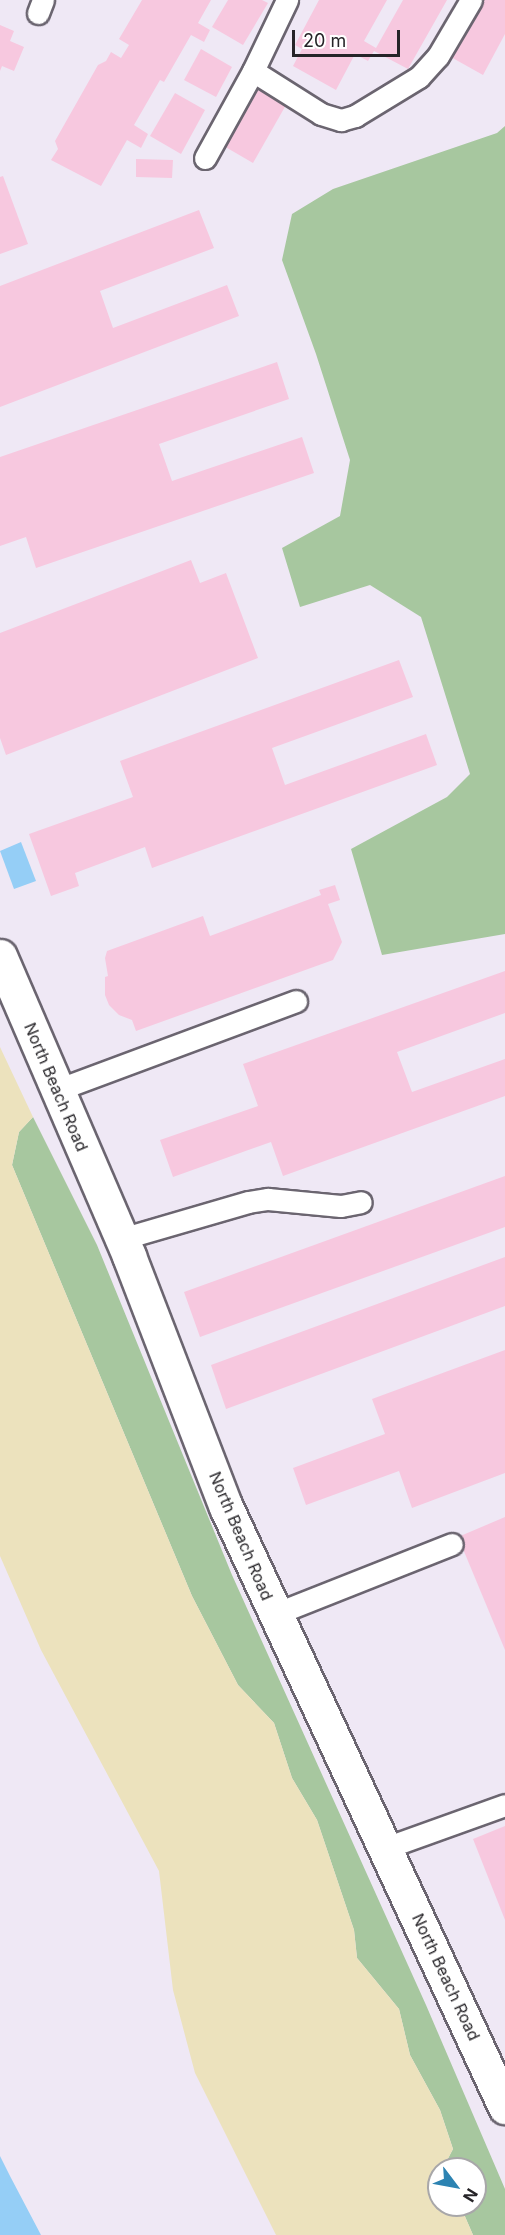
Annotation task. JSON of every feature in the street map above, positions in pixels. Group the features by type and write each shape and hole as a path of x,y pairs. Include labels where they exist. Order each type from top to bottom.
{"street":[{"name":"North Beach Road","path":"0,956 121,1239 226,1508 385,1848 497,2067 505,2107"}],"lane":[{"path":"205,158 287,0"},
{"path":"252,71 321,114 341,120 355,116 419,77 438,56 471,0"},
{"path":"57,1090 296,1001"},
{"path":"121,1239 268,1198 341,1206 361,1202"},
{"path":"275,1614 452,1544"},
{"path":"385,1848 505,1805"}],"green space":[{"path":"505,126 505,934 382,955 351,849 447,797 470,774 421,617 370,585 300,607 282,548 340,516 350,460 316,354 282,260 292,214 333,189 497,133"},
{"path":"33,1117 97,1245 232,1575 426,2005 505,2189 505,2235 473,2235 465,2217 487,2217 487,2157 449,2157 453,2149 440,2110 410,2055 399,2009 357,1958 354,1930 317,1820 292,1778 274,1723 238,1685 192,1596 12,1165 19,1132"}],"sand":[{"path":"0,1047 33,1117 19,1132 12,1165 192,1596 238,1685 274,1723 292,1778 317,1820 354,1930 357,1958 399,2009 410,2055 440,2110 453,2149 449,2157 427,2157 427,2217 465,2217 473,2235 276,2235 195,2073 173,1990 159,1871 41,1650 0,1556"}],"water":[{"path":"21,842 36,881 14,889 0,851"},
{"path":"0,2156 10,2176 41,2235 0,2235"}],"building":[{"path":"142,0 211,0 198,23 210,30 204,42 191,35 164,82 160,80 134,125 148,134 141,148 127,140 101,186 51,160 58,149 55,141 98,65 106,61 111,52 121,58 129,45 119,39"},
{"path":"228,0 262,0 268,3 243,45 212,27"},
{"path":"319,0 387,0 364,41 376,48 403,0 447,0 408,69 374,51 368,61 355,54 336,90 293,66 302,49 295,45"},
{"path":"480,0 505,0 505,34 483,75 449,56"},
{"path":"0,25 14,31 10,41 24,47 14,71 2,66 0,71"},
{"path":"201,49 232,67 216,97 184,80"},
{"path":"254,87 286,105 253,163 222,145"},
{"path":"175,93 205,110 181,154 150,136"},
{"path":"136,159 173,160 172,178 136,177"},
{"path":"3,176 28,244 0,254 0,177"},
{"path":"199,210 214,248 100,291 113,328 227,285 239,316 0,407 0,286"},
{"path":"277,362 289,399 159,444 172,481 302,437 314,473 36,568 26,537 0,546 0,457"},
{"path":"191,560 200,583 226,573 258,658 6,755 0,738 0,633"},
{"path":"399,660 413,697 272,748 285,785 426,734 437,765 152,868 145,847 75,873 79,886 51,896 29,834 133,797 120,761"},
{"path":"335,885 340,900 328,904 342,942 333,960 136,1031 132,1020 119,1015 109,1005 105,995 105,977 108,976 105,958 107,951 203,916 210,936 321,895 319,890"},
{"path":"505,971 505,1013 397,1052 412,1092 505,1059 505,1096 283,1176 271,1142 173,1177 160,1140 258,1106 243,1064"},
{"path":"505,1176 505,1227 200,1337 184,1292"},
{"path":"505,1257 505,1306 226,1409 211,1365"},
{"path":"505,1350 505,1473 412,1508 399,1471 306,1505 293,1468 385,1434 372,1399"},
{"path":"505,1517 505,1650 458,1537"},
{"path":"505,1826 505,1920 473,1839"}]}
